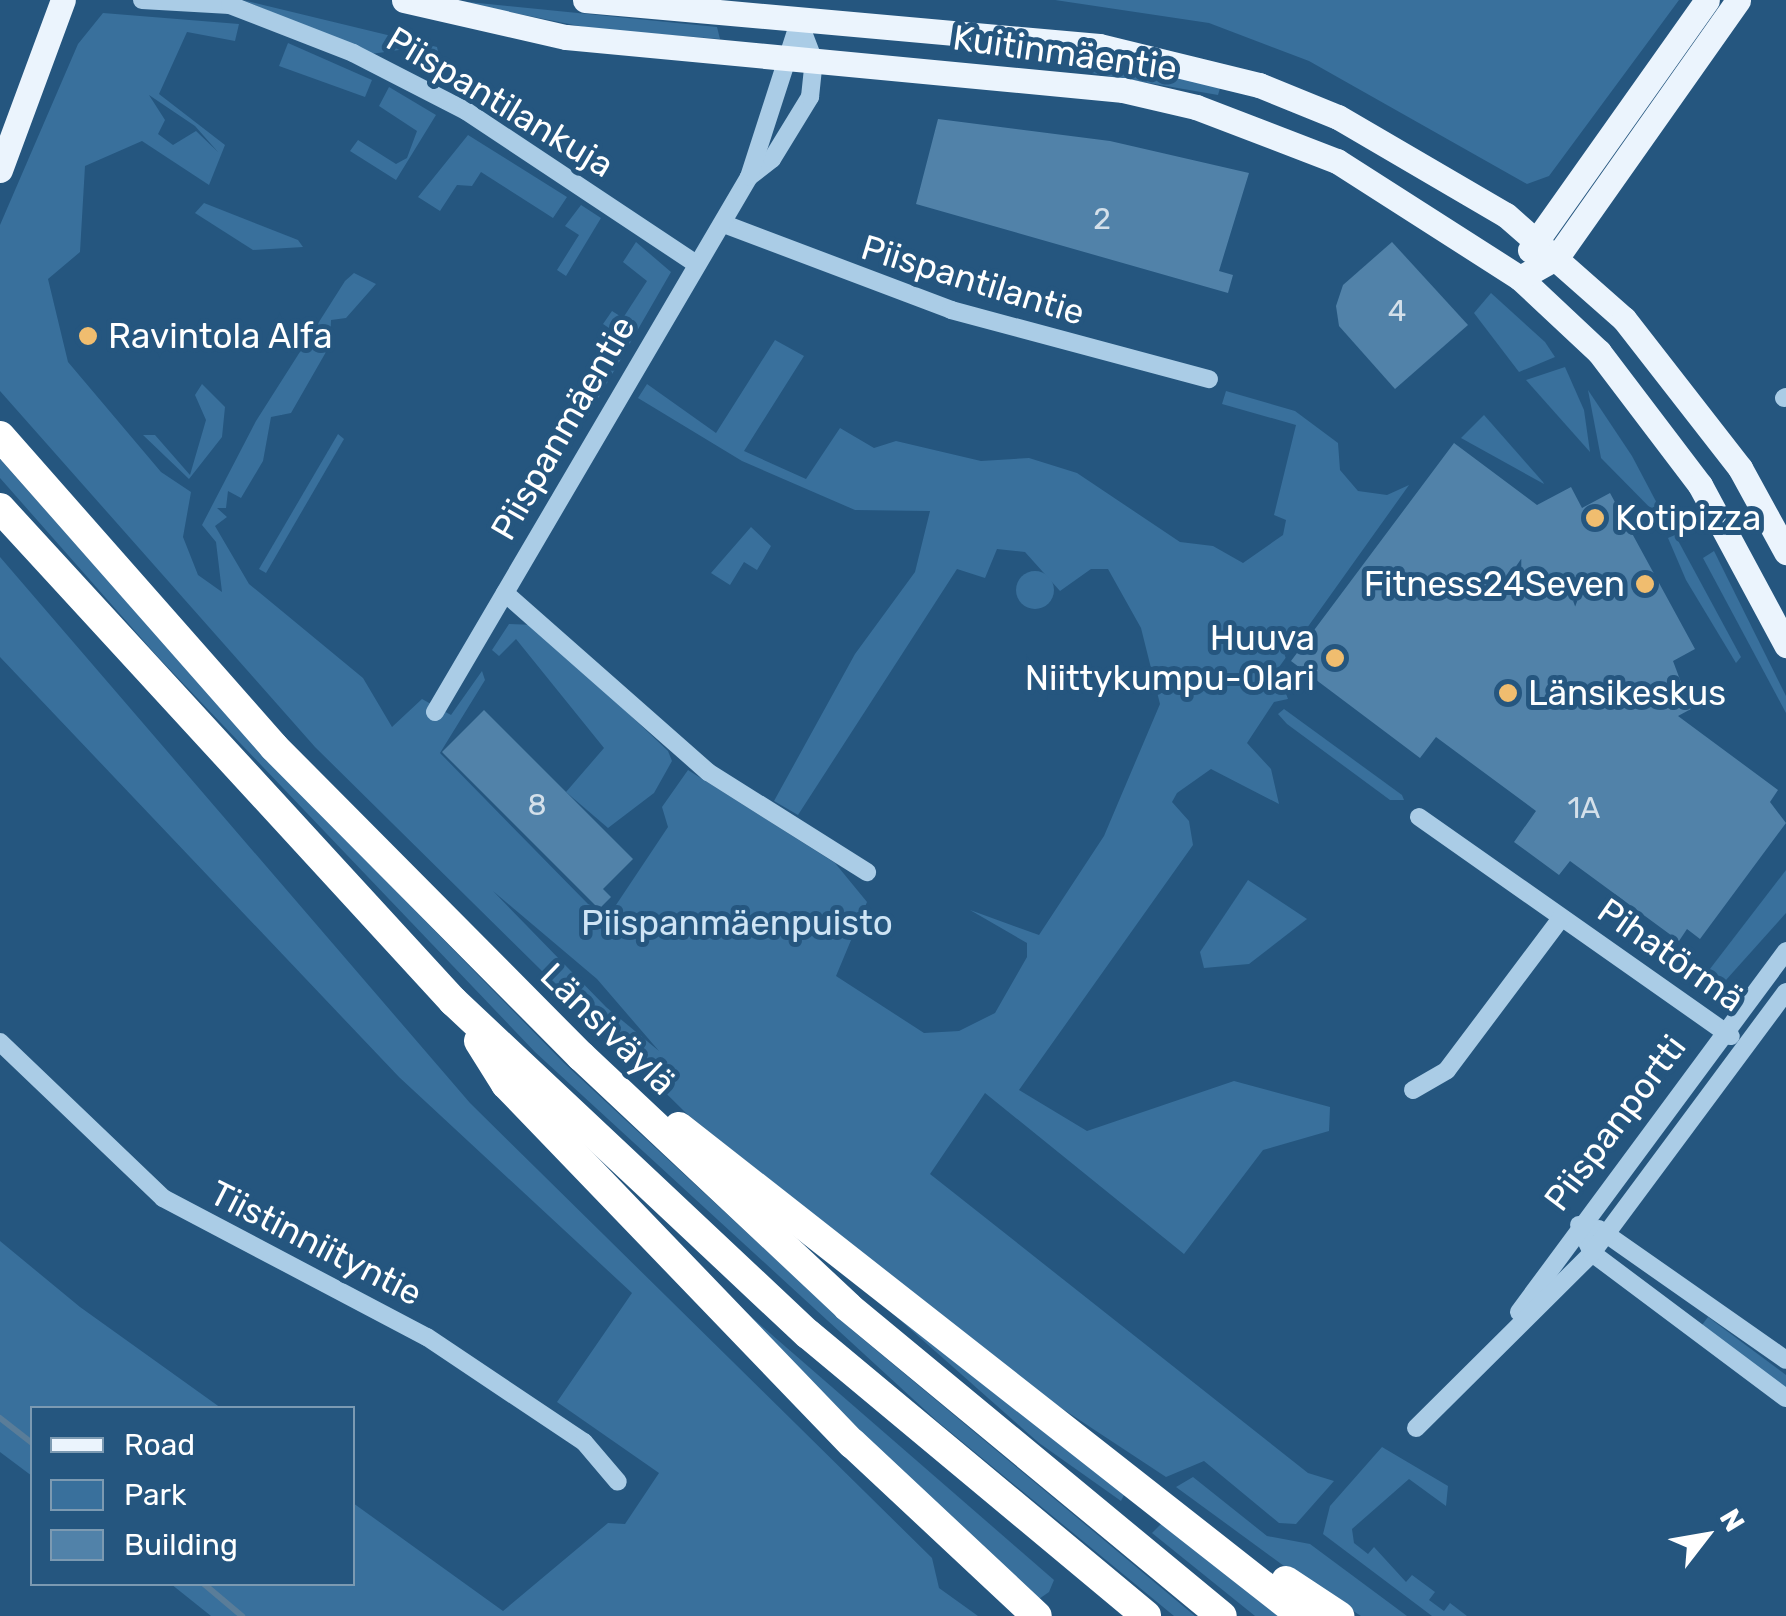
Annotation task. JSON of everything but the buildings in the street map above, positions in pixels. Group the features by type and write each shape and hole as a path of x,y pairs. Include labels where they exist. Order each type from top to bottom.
{"highway":[{"name":"Länsiväylä","path":"0,436 274,747 581,1056 848,1307 1222,1616"},
{"path":"0,508 453,1001 808,1334 1146,1616"},
{"path":"453,1001 506,1084 852,1443 1037,1616"},
{"path":"581,1056 1302,1616"},
{"path":"1187,1526 1338,1616"}],"main road":[{"path":"0,170 62,0"},
{"name":"Kuitinmäentie","path":"404,0 566,37 782,60 1037,78 1196,107 1337,161 1520,278 1599,352 1670,440 1786,645"},
{"name":"Kuitinmäentie","path":"586,0 1098,46 1259,85 1408,153 1557,257 1701,412 1786,552"},
{"path":"1520,278 1535,238 1707,0"},
{"path":"1520,278 1557,257 1738,0"}],"street":[{"name":"Piispantilankuja","path":"142,0 230,5 353,53 466,111 696,264"},
{"name":"Piispanmäentie","path":"749,178 782,60 800,22"},
{"path":"800,22 814,61"},
{"name":"Piispanmäentie","path":"435,712 696,264 749,178 806,106 814,61"},
{"name":"Piispantilantie","path":"724,224 951,310 1209,379"},
{"path":"505,593 708,772 867,872"},
{"name":"Pihatörmä","path":"1419,818 1743,1046"},
{"name":"Pihatörmä","path":"1414,1090 1447,1070 1561,918"},
{"name":"Piispanportti","path":"1502,1338 1578,1226 1786,951"},
{"name":"Piispanportti","path":"1416,1428 1502,1338 1592,1253 1786,992"},
{"name":"Tiistinniityntie","path":"0,1042 163,1198 427,1337 584,1442 618,1482"},
{"path":"1578,1226 1610,1231 1786,1360"},
{"path":"1578,1226 1592,1253 1786,1398"}],"green space":[{"path":"243,0 437,47 444,77 406,49 371,54"},
{"path":"449,0 717,27 720,39 594,29"},
{"path":"1055,0 1679,0 1549,176 1527,184 1309,61 1209,23"},
{"name":"Piispanmäenpuisto","path":"103,13 239,24 235,41 187,32 159,94 225,145 209,185 142,141 85,166 80,252 48,279 68,362 161,472 191,492 183,537 198,575 222,592 216,542 202,525 256,421 345,281 354,273 376,284 346,318 331,320 330,345 291,413 271,417 263,461 241,498 228,491 226,508 217,508 227,517 215,526 249,584 363,678 392,727 422,699 451,715 482,671 485,680 440,753 588,904 610,914 668,827 662,807 688,770 835,863 867,902 836,976 924,1033 959,1031 995,1013 1027,957 1027,943 970,910 1039,935 1104,836 1160,704 1141,628 1108,569 1091,569 1060,591 1025,552 997,549 985,578 957,569 798,815 774,801 855,654 915,572 930,511 855,510 742,461 638,398 647,384 716,433 775,340 804,356 744,451 806,479 840,428 874,448 896,441 981,461 1029,458 1077,473 1180,542 1213,546 1243,563 1283,535 1286,520 1274,515 1296,425 1222,404 1226,391 1295,411 1338,443 1340,470 1358,491 1387,495 1409,485 1277,670 1288,699 1274,702 1247,743 1271,769 1279,804 1211,769 1177,793 1172,802 1189,821 1193,845 1019,1090 1087,1131 1234,1081 1330,1107 1329,1131 1263,1150 1184,1254 985,1093 930,1174 1308,1473 1334,1481 1296,1524 1279,1523 1204,1461 1166,1477 1037,1392 687,1114 315,747 0,391 0,225 78,44","holes":["149,95 195,126 218,152 196,131 173,145 158,134 165,120","493,891 597,979 659,1051 606,1007"]},
{"path":"288,43 372,80 365,97 279,66"},
{"path":"1075,60 1109,61 1221,85 1218,95 1074,70"},
{"path":"389,87 436,115 396,180 350,151 358,140 396,164 407,158 417,131 379,106"},
{"path":"468,135 567,197 553,218 481,172 472,186 457,185 440,211 418,197"},
{"path":"204,203 298,240 303,247 253,250 195,213"},
{"path":"581,205 601,218 566,276 557,270 579,235 565,226"},
{"path":"636,242 671,272 588,416 568,404 615,332 603,324 612,311 623,318 647,281 623,262"},
{"path":"1491,293 1545,342 1555,357 1519,372 1474,313"},
{"path":"1565,367 1584,410 1590,452 1526,380"},
{"path":"202,384 225,407 222,437 189,479 143,435 155,435 190,475 206,420 195,395"},
{"path":"1588,390 1632,456 1670,528 1601,458"},
{"path":"1484,415 1543,482 1544,484 1461,438"},
{"path":"338,434 344,439 266,573 259,569"},
{"path":"0,459 260,752 564,1063 852,1330 1195,1616 1174,1616 937,1421 535,1052 157,656 0,478"},
{"path":"751,527 771,546 757,570 744,562 730,585 711,573"},
{"path":"1675,535 1741,657 1736,663 1686,580 1668,538"},
{"path":"1714,551 1786,696 1786,713 1703,558"},
{"path":"0,557 470,1103 932,1558 939,1588 978,1616 211,1616 174,1586 355,1586 355,1504 503,1611 608,1523 625,1524 659,1473 557,1402 632,1293 399,1077 0,657"},
{"path":"1035,571 1049,576 1054,590 1049,604 1035,609 1021,604 1016,590 1021,576"},
{"path":"509,624 535,625 668,751 672,761 654,793 608,828 566,792 604,748 516,639 499,656 492,650"},
{"path":"1284,709 1404,800 1390,800 1287,724 1278,714"},
{"path":"1786,870 1786,913 1717,990 1693,991"},
{"path":"1248,880 1307,919 1249,964 1204,968 1200,952"},
{"path":"0,1241 80,1307 218,1406 30,1406 30,1474 0,1452"},
{"path":"733,1301 1054,1580 1049,1592 1036,1601 924,1499"},
{"path":"883,1305 1126,1491 1121,1501 1039,1443"},
{"path":"1708,1317 1786,1375 1786,1388 1702,1325"},
{"path":"1382,1447 1448,1486 1446,1506 1409,1479 1352,1529 1354,1543 1368,1554 1374,1547 1406,1582 1412,1575 1435,1592 1429,1600 1444,1611 1450,1603 1467,1616 1432,1616 1323,1534 1330,1506"},
{"path":"1193,1477 1267,1536 1310,1544 1407,1616 1361,1616 1295,1574 1176,1487"},
{"path":"1164,1521 1287,1616 1255,1616 1152,1533"}],"waterway":[{"path":"0,1418 30,1441"},
{"path":"206,1586 242,1616"}],"place":[{"name":"Ravintola Alfa","path":"88,336"},
{"name":"Kotipizza","path":"1595,518"},
{"name":"Fitness24Seven","path":"1645,584"},
{"name":"Huuva Niittykumpu-Olari","path":"1335,658"},
{"name":"Länsikeskus","path":"1508,693"}]}
